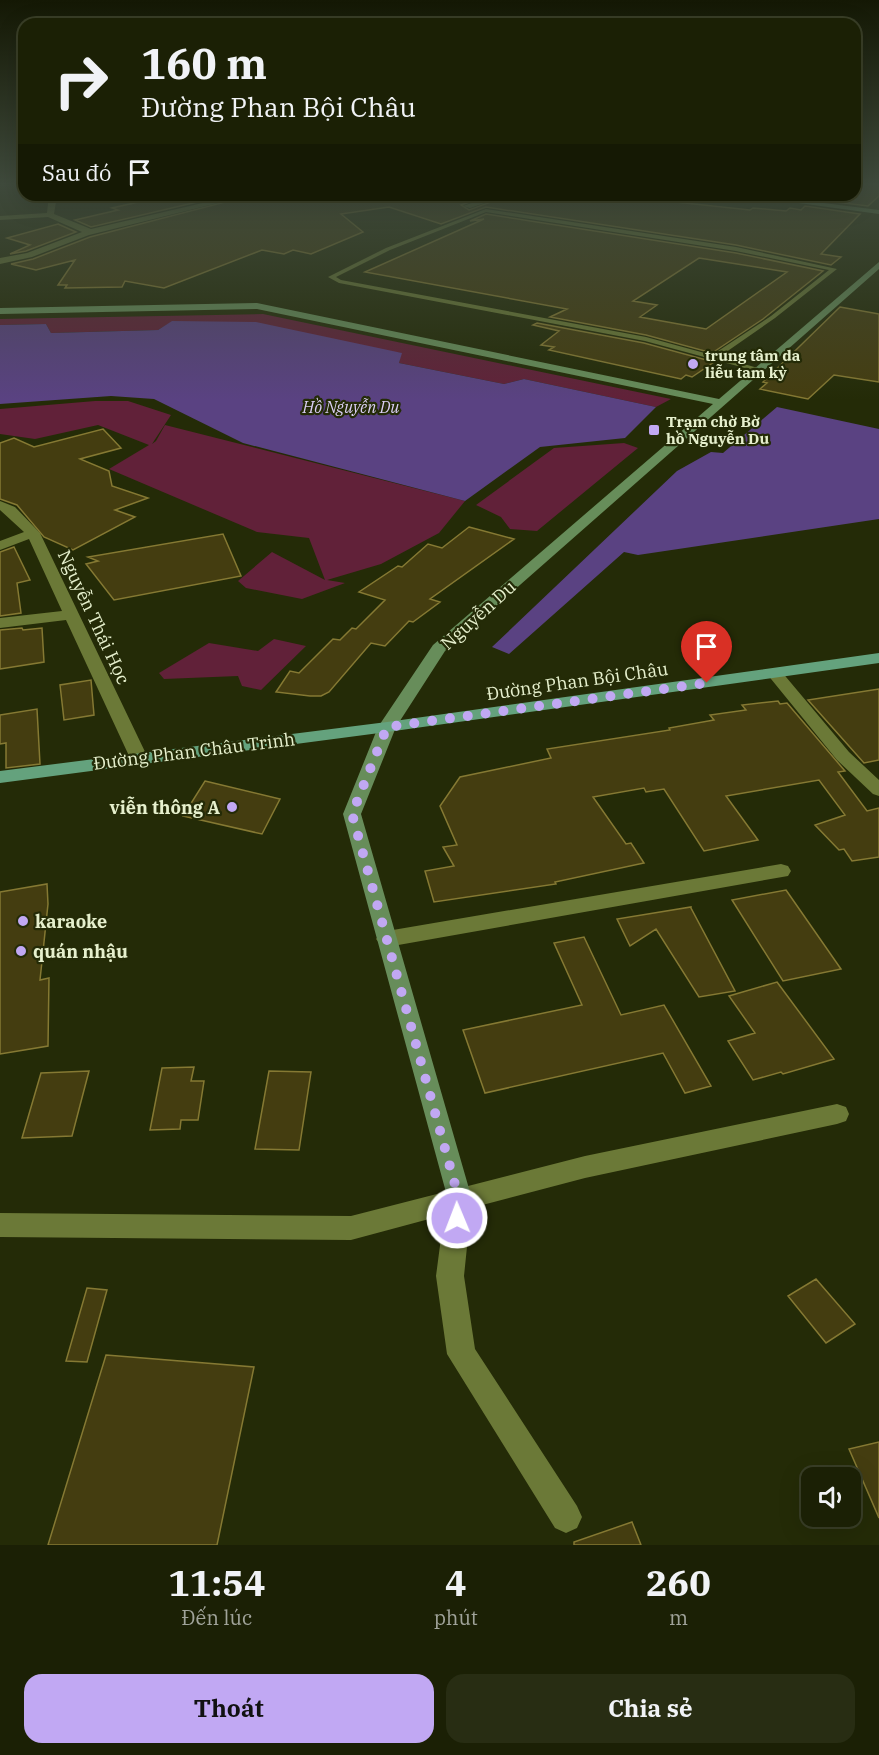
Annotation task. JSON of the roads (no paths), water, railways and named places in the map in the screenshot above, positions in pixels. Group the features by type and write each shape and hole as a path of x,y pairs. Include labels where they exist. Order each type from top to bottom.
{"main road":[{"name":"Đường Phan Bội Châu","path":"387,727 879,658"},
{"name":"Đường Phan Châu Trinh","path":"0,777 387,727"}],"street":[{"path":"0,261 24,256"},
{"name":"Nguyễn Du","path":"459,1199 352,814 387,727 439,648 756,369 876,270"},
{"path":"0,311 257,306 720,402"},
{"name":"Nguyễn Thái Học","path":"0,505 10,510 33,533 139,758"},
{"path":"0,546 33,533"},
{"path":"0,623 71,615"},
{"path":"775,674 843,756 879,790"},
{"path":"387,939 782,872"},
{"path":"0,1225 351,1228 585,1167 837,1114"},
{"path":"459,1199 450,1276 461,1354 566,1517"}],"lane":[{"path":"374,256 331,277 339,281 646,339 756,369"},
{"path":"715,356 772,317 834,269 771,256"}],"water":[{"name":"Hồ Nguyễn Du","path":"172,321 256,322 402,353 399,363 504,384 524,379 656,407 625,438 540,447 465,501 243,443 154,399 111,396 0,404 0,325 46,324 51,333 158,330"},
{"path":"777,407 879,429 879,519 638,555 624,552 509,654 492,647 677,471 711,452 723,453"}],"place":[{"name":"trung tâm da liễu tam kỳ","path":"693,364"},
{"name":"Trạm chờ Bờ hồ Nguyễn Du","path":"654,430"},
{"name":"viễn thông A","path":"232,807"},
{"name":"karaoke","path":"23,921"},
{"name":"quán nhậu","path":"21,951"}]}
